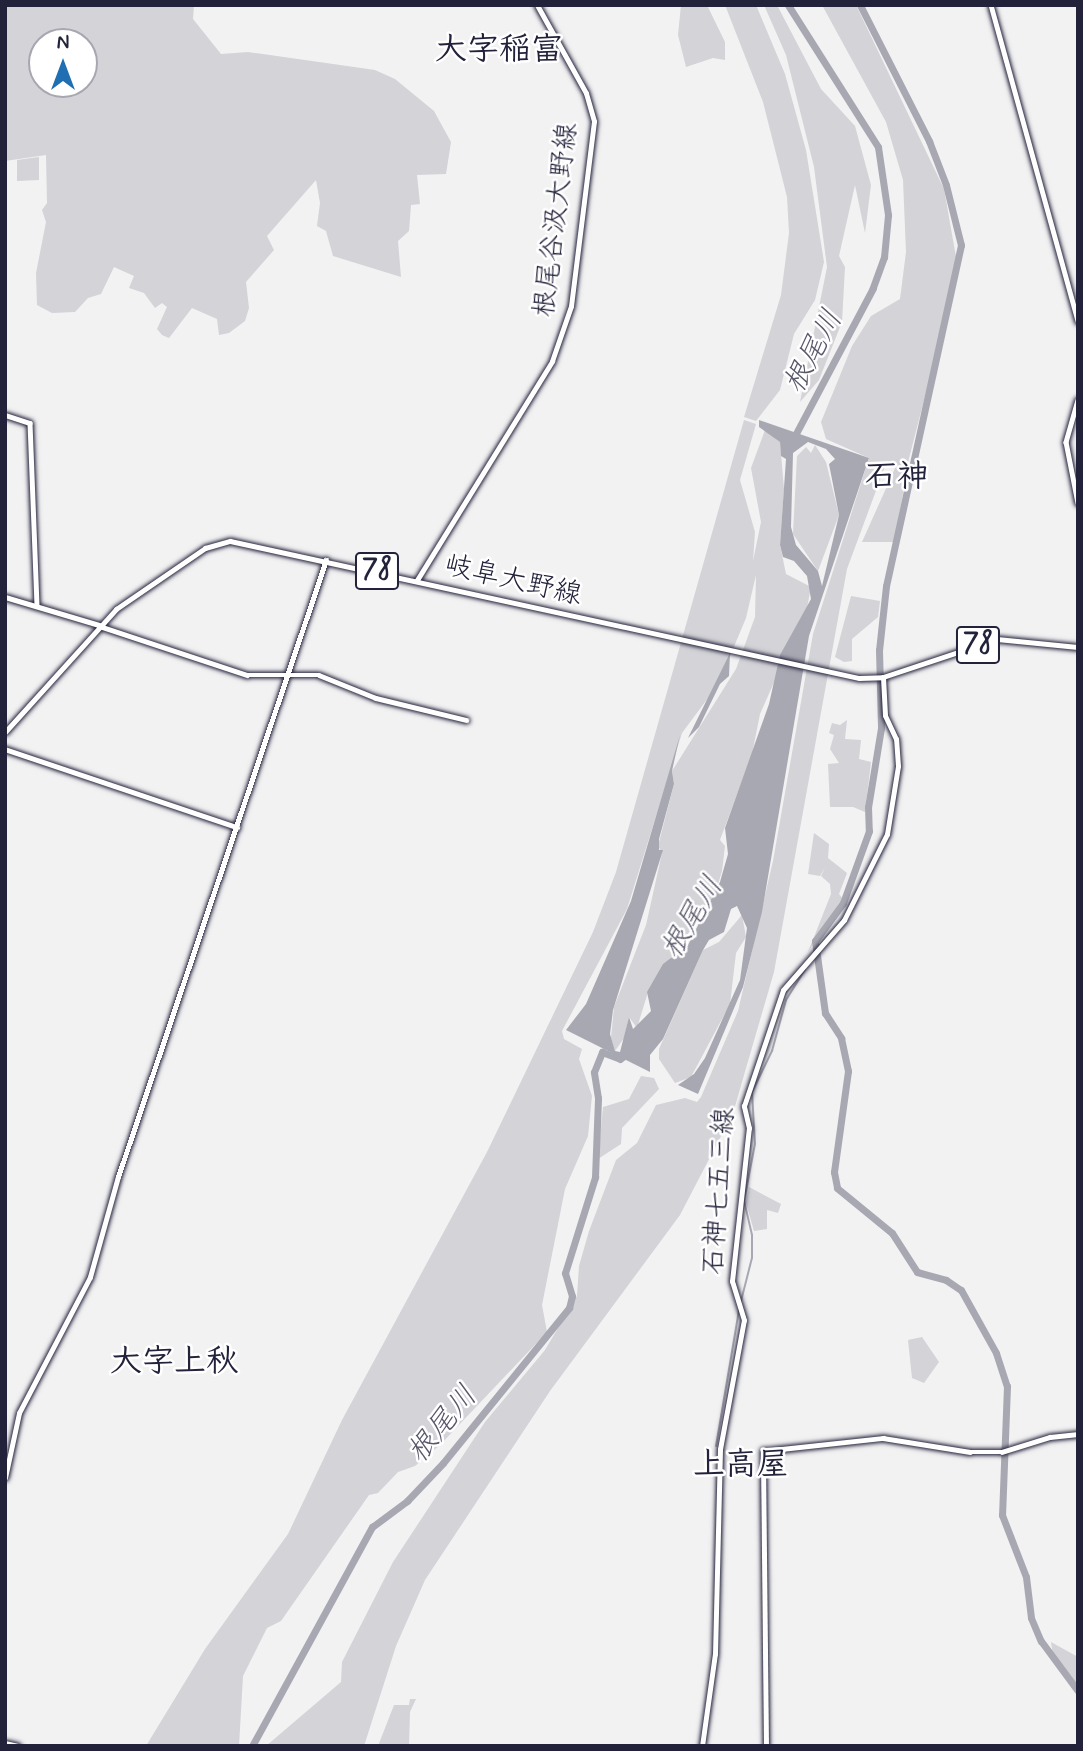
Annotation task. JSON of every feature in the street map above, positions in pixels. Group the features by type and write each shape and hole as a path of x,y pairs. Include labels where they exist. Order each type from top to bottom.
{"main road":[{"name":"根尾谷汲大野線","path":"417,580 552,360 571,306 594,121 586,93 537,5"},
{"name":"岐阜大野線","path":"5,732 99,625 146,585 217,543 241,542 825,671 880,677 997,639 1078,647"},
{"path":"5,597 37,604 99,625"},
{"name":"石神七五三線","path":"702,1746 715,1654 720,1449 744,1320 732,1281 749,1128 744,1106 783,990 844,920 887,834 898,766 896,739 885,715 880,677"}],"street":[{"path":"991,5 1078,321"},
{"path":"1078,400 1066,442 1078,503"},
{"path":"5,415 30,423 37,604"},
{"path":"5,1478 19,1413 90,1278 118,1177 326,560"},
{"path":"99,625 247,675 319,675 376,698 466,720"},
{"path":"5,749 237,827"},
{"path":"766,1746 764,1451 883,1438 970,1452 1005,1452 1050,1437 1078,1434"},
{"path":"5,1743 18,1746"}],"shaded area":[{"path":"5,5 194,5 193,19 221,54 248,52 375,70 395,79 434,111 451,142 446,174 417,175 420,204 411,205 409,231 398,241 401,277 333,256 326,231 317,226 320,203 316,180 267,236 274,250 246,282 249,308 245,321 229,333 219,335 217,319 192,308 169,338 157,329 167,307 162,303 155,308 144,293 129,288 134,276 114,267 101,294 88,298 75,312 52,313 37,305 36,273 46,222 42,210 47,203 46,155 5,161"},
{"path":"681,5 707,5 725,42 725,60 713,58 686,67 678,35"},
{"path":"725,5 756,5 785,74 806,150 824,262 815,300 794,334 780,390 756,421 744,417 781,295 789,233 787,197 763,102"},
{"path":"764,5 777,5 821,89 855,126 871,185 865,233 855,185 839,256 845,267 842,322 819,380 800,402 827,267 814,167 786,55"},
{"path":"822,5 856,5 944,189 958,268 906,470 900,467 907,472 894,542 862,542 896,466 887,461 847,569 774,972 733,1113 680,1215 550,1391 425,1580 396,1646 364,1746 266,1746 341,1682 342,1662 393,1562 485,1422 545,1350 577,1296 579,1266 589,1231 616,1160 637,1143 656,1105 685,1098 697,1102 738,1011 773,861 813,634 869,458 826,439 821,422 852,346 871,316 900,299 906,252 903,180 886,122"},
{"path":"39,157 39,180 17,181 17,160"},
{"path":"744,420 756,424 740,480 755,532 753,561 761,522 751,468 765,430 780,442 784,489 780,545 786,574 811,587 807,608 760,714 752,754 720,840 725,846 722,871 715,894 648,992 637,1028 629,1017 624,1038 615,1051 611,1038 614,1007 646,925 662,853 658,846 674,784 672,771 736,669 755,617 756,575 746,618 728,661 711,694 682,733 627,909 562,1031 564,1039 582,1049 579,1059 592,1096 588,1136 565,1189 542,1305 547,1332 440,1445 415,1466 398,1472 378,1493 369,1495 281,1621 267,1628 243,1676 239,1746 146,1746 205,1649 288,1534 342,1420 487,1152 593,932 616,872"},
{"path":"759,420 869,458 809,636 762,912 743,987 698,1094 678,1085 694,1074 705,1058 740,980 747,928 737,906 731,909 724,932 709,940 703,950 663,1039 650,1055 650,1072 566,1030 586,1004 631,901 680,735 672,771 674,784 659,839 659,850 663,850 613,1010 610,1034 615,1051 620,1052 629,1017 633,1029 651,1011 647,992 663,964 688,945 720,882 728,854 725,828 769,704 780,655 811,599 807,576 794,561 783,557 780,545 786,459 781,456 780,442 759,427","holes":["808,442 826,449 835,459 829,464 839,515 822,586 818,571 796,545 791,527 793,453"]},
{"path":"815,445 826,462 839,515 818,571 793,534 797,456 806,447 811,453"},
{"path":"851,596 880,601 878,617 852,639 852,661 844,662 835,657"},
{"path":"730,653 729,676 720,684 699,727 688,738"},
{"path":"847,720 845,739 861,740 859,759 871,762 865,812 853,807 830,807 828,764 839,763 830,749 834,735 829,733 832,723 840,725"},
{"path":"814,833 829,844 828,858 847,873 839,894 843,899 808,952 831,894 830,884 821,876 825,867 820,876 808,874"},
{"path":"742,915 746,937 736,953 730,1004 691,1077 675,1083 659,1059 659,1049 703,950 719,942"},
{"path":"641,1076 654,1078 659,1089 622,1128 621,1144 598,1159 603,1107 629,1099"},
{"path":"749,1187 781,1204 778,1213 767,1210 767,1229 754,1231 746,1203"},
{"path":"922,1337 939,1362 924,1383 912,1378 908,1340"},
{"path":"1051,1642 1078,1657 1078,1687 1053,1655"},
{"path":"410,1699 416,1699 410,1712 409,1746 378,1746 394,1705 409,1705"}],"waterway":[{"name":"根尾川","path":"788,5 878,147 888,215 884,257 873,288 792,441"},
{"path":"860,5 929,141 946,185 961,245 886,586 879,650 881,728 868,807 869,831 843,903 815,941 825,1013 841,1038 848,1071 834,1172 837,1188 892,1233 917,1272 946,1280 961,1290 996,1353 1007,1386 1002,1515 1026,1577 1031,1618 1041,1641 1078,1691"},
{"path":"741,1301 752,1258 752,1235 744,1201 755,1144 752,1092 772,1051 786,1000 805,969"},
{"name":"根尾川","path":"252,1746 372,1527 407,1501 443,1463 569,1308 572,1296 565,1273 595,1177 598,1098 594,1072 602,1052 620,1059 628,1053"},
{"path":"716,1446 739,1310"}],"district":[{"name":"大字稲富","path":"499,50"},
{"name":"石神","path":"897,477"},
{"name":"大字上秋","path":"174,1362"},
{"name":"上高屋","path":"741,1465"}]}
